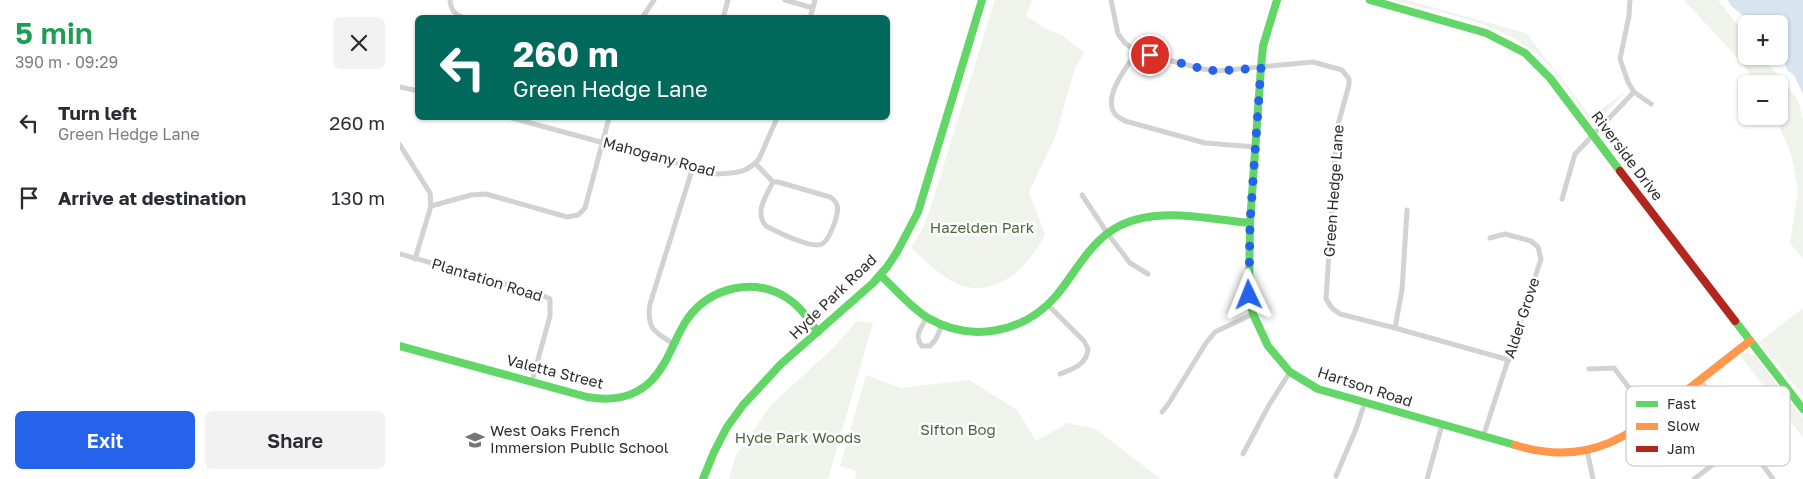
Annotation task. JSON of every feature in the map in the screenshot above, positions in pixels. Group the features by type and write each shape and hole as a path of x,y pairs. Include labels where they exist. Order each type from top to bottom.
{"street":[{"path":"450,0 450,8 457,15"},
{"path":"644,15 654,0"},
{"path":"723,15 728,0"},
{"path":"785,0 813,8"},
{"path":"811,15 816,0"},
{"name":"Hyde Park Road","path":"703,479 728,425 763,380 880,275 903,241 918,212 982,0"},
{"path":"1111,0 1118,34 1136,52 1111,95 1112,108 1115,114 1125,121 1205,143 1256,147"},
{"name":"Hartson Road","path":"1277,0 1263,46 1250,223 1248,278 1253,314 1268,346 1290,372 1318,389 1483,438 1531,450 1558,453 1587,450 1626,434"},
{"name":"Riverside Drive","path":"1370,0 1486,33 1525,52 1550,78 1785,386"},
{"path":"1630,0 1629,16 1620,59 1628,82 1634,92 1651,104"},
{"name":"Green Hedge Lane","path":"1136,52 1217,71 1313,62 1342,70 1349,79 1349,85 1337,128 1326,299 1332,308 1340,314 1509,360"},
{"path":"400,87 415,90"},
{"path":"1562,199 1572,158 1634,92"},
{"name":"Mahogany Road","path":"520,120 718,174 739,173 755,163"},
{"path":"431,206 471,195 486,194 567,217 578,215 585,208 608,120"},
{"path":"773,182 761,209 762,222 766,226 812,245 822,244 828,239 838,213 838,206 835,200 773,182 755,163 759,159 776,120"},
{"path":"400,145 430,193 431,206 415,259"},
{"path":"674,344 658,335 650,325 648,316 650,304 693,167"},
{"path":"1082,195 1130,263 1148,274"},
{"path":"1395,328 1402,290 1407,210"},
{"path":"880,275 927,317 942,325 962,330 984,332 1009,329 1036,316 1048,305 1094,246 1119,226 1138,219 1162,216 1250,223"},
{"name":"Alder Grove","path":"1483,438 1541,259 1538,247 1530,241 1505,234 1490,238"},
{"name":"Plantation Road","path":"400,254 537,292 550,299 550,316 532,381"},
{"name":"Valetta Street","path":"400,346 586,397 606,400 638,390 650,382 667,359 688,319 705,300 736,286 755,287 786,298 797,306 818,332"},
{"path":"1048,305 1084,341 1088,349 1085,360 1074,369 1060,374"},
{"path":"1162,412 1215,332 1253,314"},
{"path":"927,317 917,334 918,342 922,346 930,346 936,340 942,325"},
{"name":"Hartson Road","path":"1692,386 1750,341"},
{"path":"1589,369 1614,368 1628,386"},
{"path":"1243,454 1269,405 1290,372"},
{"path":"1700,380 1704,386"},
{"name":"Riverside Drive","path":"1790,392 1803,409"},
{"path":"1336,476 1365,402"},
{"path":"1427,479 1442,425"},
{"path":"1587,450 1594,479"},
{"path":"1694,479 1711,466"},
{"path":"1763,466 1773,479"}],"green space":[{"name":"Hazelden Park","path":"995,0 1032,0 1026,16 1050,31 1062,35 1084,53 1075,68 1056,135 1029,192 1045,235 1028,261 1006,280 993,286 979,288 965,286 950,280 911,248 925,224"},
{"path":"1393,0 1406,0 1526,33 1591,117 1626,91 1599,120 1593,121 1589,119 1546,63 1523,44 1506,34 1470,20"},
{"path":"1684,0 1718,0 1738,26 1738,59"},
{"path":"1743,65 1769,65 1778,75 1750,75"},
{"path":"1788,88 1798,100 1803,119 1803,259 1790,243 1798,190 1791,154 1779,125 1788,125"},
{"path":"1803,308 1803,396 1759,342"},
{"name":"Hyde Park Woods","path":"857,321 873,323 828,479 729,479 736,455 772,404 830,351"},
{"path":"1747,352 1755,356 1778,386 1764,386 1740,355"},
{"name":"Sifton Bog","path":"866,375 901,388 969,380 1017,410 1036,441 1065,423 1094,428 1161,479 855,479 857,471 840,466"},
{"path":"1790,401 1803,418 1803,438 1790,421"}],"shaded area":[{"path":"1728,0 1803,0 1803,94 1794,75 1787,70 1785,65 1788,65 1788,15 1742,15 1731,6"}],"traffic: fast":[{"path":"703,479 727,427 743,405 781,364 873,283 897,252 918,212 982,0"},
{"path":"1277,0 1263,46 1250,223 1249,295 1253,314 1268,346 1290,372 1318,389 1515,445"},
{"path":"1370,0 1486,33 1525,53 1550,78 1620,171"},
{"path":"880,275 921,314 928,318 945,326 962,330 979,332 996,330 1013,326 1029,319 1043,309 1056,296 1092,248 1109,232 1119,226 1134,220 1166,215 1250,223"},
{"path":"400,346 587,397 604,399 629,395 644,387 657,374 688,318 709,299 734,288 761,288 787,298 796,305 818,332"},
{"path":"1735,321 1785,386"},
{"path":"1790,392 1803,409"}],"traffic: slow":[{"path":"1692,386 1750,341"},
{"path":"1515,445 1541,451 1568,452 1600,446 1626,435"}],"traffic: jam":[{"path":"1620,171 1735,321"}],"place":[{"name":"West Oaks French Immersion Public School","path":"475,440"}],"route":[{"path":"1150,55 1217,71 1261,68 1250,223 1249,295"}]}
